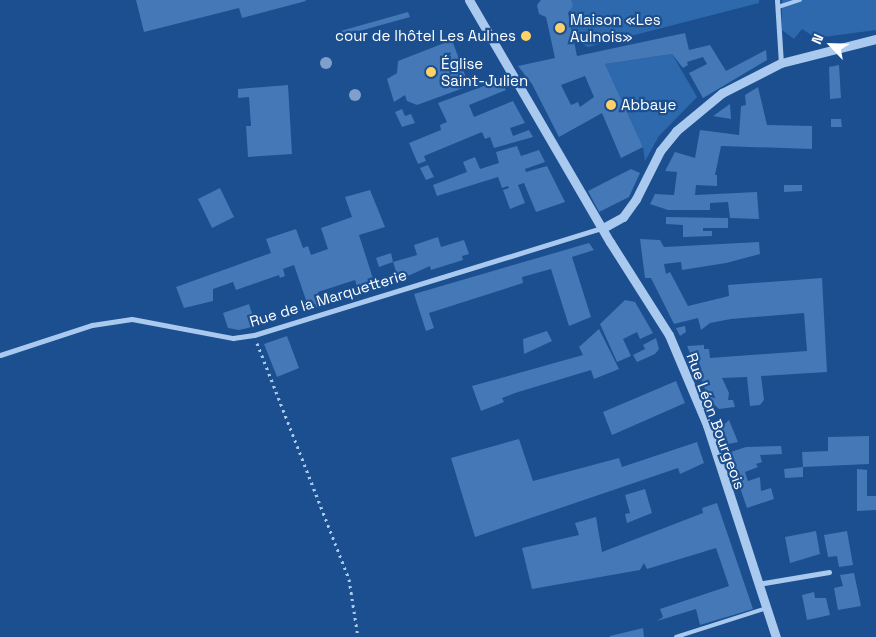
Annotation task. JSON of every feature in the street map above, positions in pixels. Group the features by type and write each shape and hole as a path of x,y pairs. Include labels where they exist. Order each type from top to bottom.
{"street":[{"name":"Rue Léon Bourgeois","path":"469,0 602,228 669,335 689,380 776,637"},
{"path":"777,0 780,63"},
{"path":"602,228 623,217 636,199 660,151 687,118 743,80 780,63 876,39"},
{"name":"Rue de la Marquetterie","path":"0,355 92,325 132,319 233,338 254,335 602,228"},
{"path":"758,584 829,572"}],"lane":[{"path":"778,7 800,0"},
{"path":"676,637 767,608"}],"path":[{"path":"254,335 349,579 358,637"}],"shaded area":[{"path":"569,0 759,0 759,3 588,47 573,39"},
{"path":"782,0 876,0 876,30 816,38 802,29 794,39 782,30"},
{"path":"672,54 697,97 659,136 645,161 643,147 605,64"}],"building":[{"path":"136,0 306,1 242,18 239,8 144,32"},
{"path":"541,0 571,0 573,6 568,13 577,56 685,33 689,50 710,45 726,71 766,50 767,60 703,98 689,73 707,64 703,57 687,62 688,65 683,68 672,54 605,64 643,147 621,158 602,113 559,137 532,84 518,66 555,58 546,17 539,14 537,5","holes":["585,76 594,97 580,107 578,102 571,105 561,85"]},
{"path":"408,12 410,17 338,37 337,32"},
{"name":"Église Saint-Julien","path":"452,40 469,86 417,105 407,101 405,95 394,102 387,79 397,73 398,61"},
{"path":"839,65 841,98 830,99 829,67"},
{"path":"500,80 506,90 469,105 474,117 513,101 525,123 510,128 513,136 529,130 533,137 494,148 490,137 485,139 482,132 424,156 426,161 418,164 409,143 441,130 440,125 447,122 438,103"},
{"path":"288,85 292,154 248,157 246,126 251,126 249,97 238,98 238,89"},
{"path":"758,87 767,125 812,126 812,149 721,146 715,175 717,175 717,186 696,185 695,195 757,192 759,219 730,218 728,202 710,203 710,210 668,210 650,204 655,194 674,195 677,172 665,171 675,152 695,158 700,130 739,135 741,106 746,105 745,95"},
{"path":"730,104 731,119 713,116"},
{"path":"402,109 405,116 411,114 415,123 402,127 395,112"},
{"path":"831,119 841,119 842,127 831,127"},
{"path":"517,146 521,156 539,150 545,162 525,169 526,172 547,166 565,202 536,212 524,183 518,185 525,203 510,209 503,190 509,188 508,186 502,188 498,177 437,196 433,185 467,172 463,162 475,157 480,169 499,163 496,152"},
{"path":"428,165 434,177 426,180 420,168"},
{"path":"631,169 640,173 629,197 599,212 588,191"},
{"path":"784,185 802,185 802,191 784,192"},
{"path":"220,188 234,217 212,228 198,199"},
{"path":"370,190 385,227 359,235 376,288 359,293 355,280 318,292 322,305 309,309 294,265 283,269 285,276 280,278 279,275 236,290 233,282 213,289 213,301 184,308 176,287 271,253 266,239 296,229 303,248 308,246 311,255 328,249 321,228 352,217 345,197"},
{"path":"666,217 728,218 728,228 703,228 703,231 712,231 712,236 683,237 683,225 666,224"},
{"path":"438,237 441,247 464,240 469,254 462,256 463,260 431,270 430,266 399,280 393,262 417,255 414,245"},
{"path":"640,239 660,240 664,247 759,242 760,254 726,263 682,270 681,262 664,264 666,274 670,272 688,306 729,296 728,285 822,278 827,372 761,376 764,400 760,405 750,406 747,377 722,378 729,393 728,400 733,400 735,407 719,409 710,401 687,346 704,345 704,349 709,349 710,358 807,351 804,313 731,319 710,323 701,330 698,318 674,324 651,278 645,278"},
{"path":"589,243 594,250 572,257 591,317 569,326 551,269 522,277 523,283 429,313 434,328 426,331 414,294"},
{"path":"391,253 393,262 379,267 376,258"},
{"path":"625,300 635,302 653,333 640,339 637,332 623,339 631,356 617,362 600,324"},
{"path":"249,304 256,326 239,330 228,328 223,313"},
{"path":"685,326 686,332 680,336 676,328"},
{"path":"599,329 619,369 594,379 591,370 515,393 502,398 504,402 481,411 472,386 583,355 579,347"},
{"path":"547,331 552,341 524,354 523,339"},
{"path":"287,336 299,368 277,377 264,344"},
{"path":"656,338 659,349 655,354 637,362 633,355 645,349 643,345"},
{"path":"676,381 685,403 612,435 603,412"},
{"path":"729,420 738,442 724,445 718,430"},
{"path":"869,436 869,464 803,467 802,452 828,451 828,437"},
{"path":"519,439 533,481 619,458 622,467 697,442 704,463 680,474 678,468 475,537 451,458"},
{"path":"781,446 782,454 760,455 762,462 756,464 758,467 745,472 748,481 760,477 761,491 771,488 774,499 747,508 728,453 746,447"},
{"path":"803,467 803,477 785,478 784,469"},
{"path":"857,469 867,470 867,496 876,496 876,510 857,511"},
{"path":"645,489 652,513 627,523 625,514 630,513 625,495"},
{"path":"717,503 753,609 700,625 696,609 657,621 663,617 660,609 729,586 716,548 647,569 644,563 640,570 532,589 522,548 579,535 575,523 596,517 602,552 703,513 702,508"},
{"path":"816,531 820,554 790,563 785,537"},
{"path":"847,531 853,565 839,567 837,556 828,557 824,535"},
{"path":"854,573 861,606 838,610 834,588 843,586 840,575"},
{"path":"814,592 815,598 826,598 830,615 807,620 802,595"},
{"path":"643,628 644,637 610,637 610,636"}],"place":[{"name":"Maison «Les Aulnois»","path":"560,28"},
{"name":"cour de lhôtel Les Aulnes","path":"526,36"},
{"name":"Église Saint-Julien","path":"431,72"},
{"name":"Abbaye","path":"611,105"}]}
